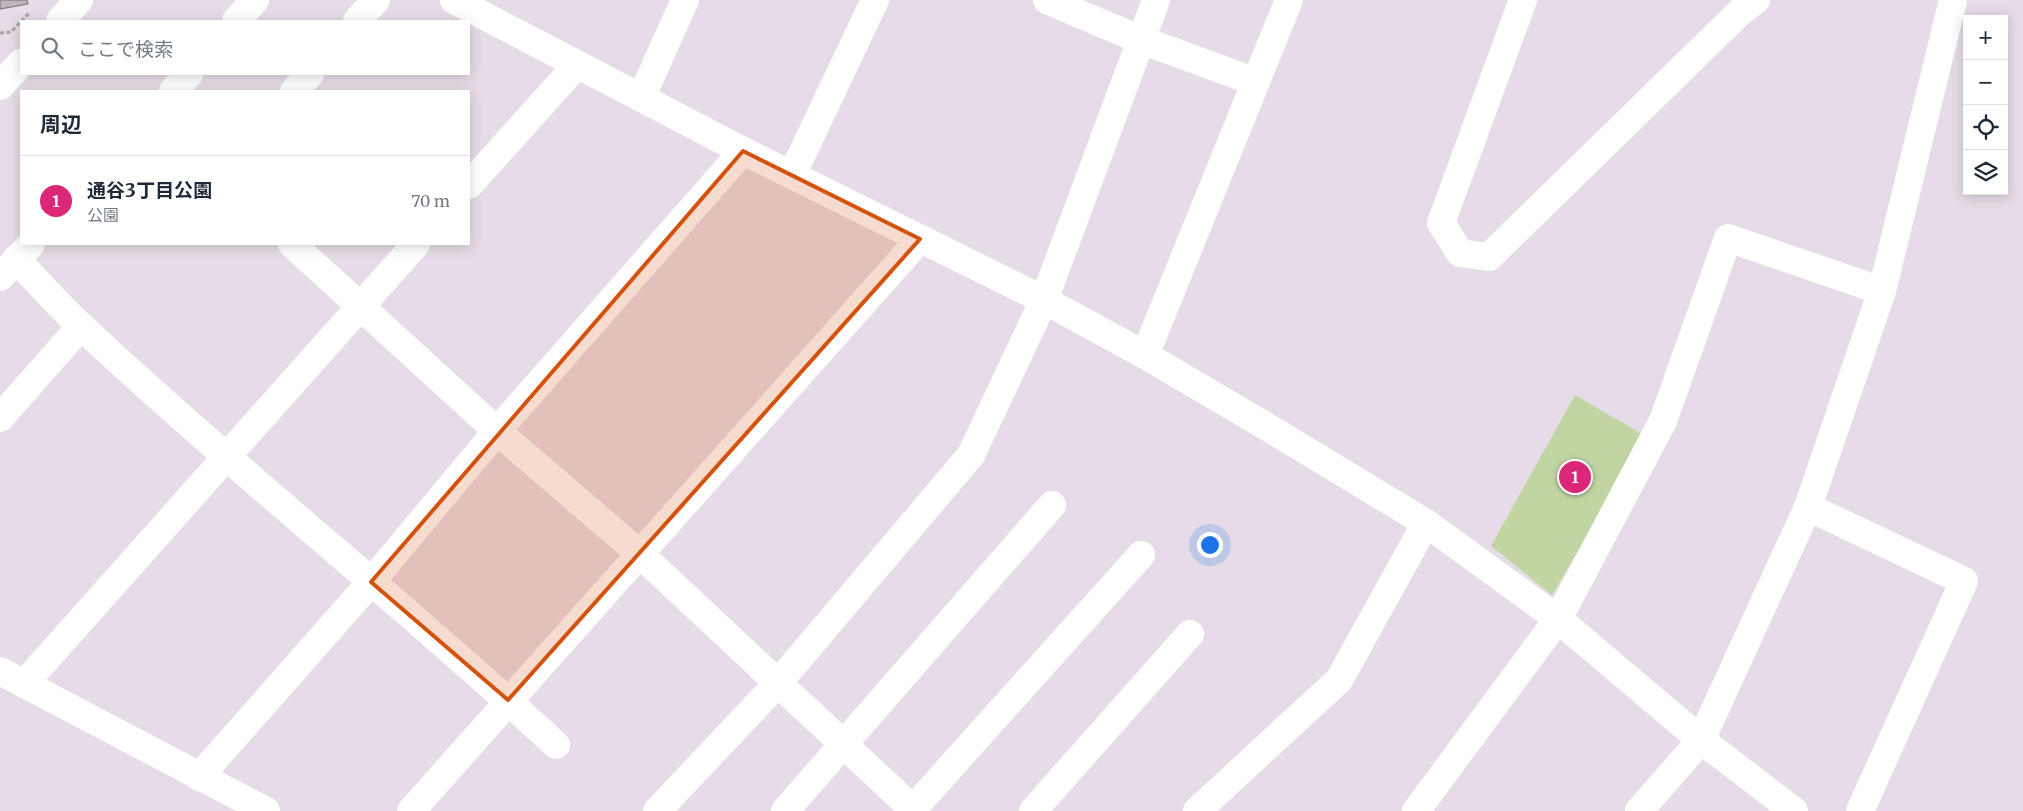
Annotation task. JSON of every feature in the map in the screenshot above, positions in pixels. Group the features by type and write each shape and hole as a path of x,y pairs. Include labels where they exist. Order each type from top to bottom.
{"street":[{"path":"61,20 79,0"},
{"path":"237,20 255,0"},
{"path":"358,20 376,0"},
{"path":"454,0 744,151 1044,300 1145,355 1279,434 1426,523 1558,620 1701,740 1794,811"},
{"path":"641,98 686,0"},
{"path":"792,175 875,0"},
{"path":"1047,0 1141,40 1256,82"},
{"path":"657,811 778,683 971,455 1044,300 1156,0"},
{"path":"1145,355 1289,0"},
{"path":"1523,0 1441,223 1460,253 1489,257 1740,12 1756,0"},
{"path":"1639,811 1701,740 1808,507 1882,291 1953,0"},
{"path":"0,86 20,64"},
{"path":"470,184 577,65"},
{"path":"174,90 188,75"},
{"path":"295,90 309,75"},
{"path":"199,777 371,582 497,432 744,151"},
{"path":"411,811 920,238"},
{"path":"1416,811 1558,620 1663,421 1728,238 1882,291"},
{"path":"293,245 497,432 640,554 845,744 913,810 1141,555"},
{"path":"24,684 415,245"},
{"path":"16,260 81,326 228,457 508,700 556,745"},
{"path":"0,418 81,326"},
{"path":"785,811 1052,505"},
{"path":"1808,507 1964,581 1860,811"},
{"path":"1197,811 1339,680 1426,523"},
{"path":"1033,811 1190,634"},
{"path":"0,670 266,811"}],"path":[{"path":"22,20 34,6"},
{"path":"0,33 11,32 20,22"}],"highlighted area":[{"path":"743,151 920,239 508,700 371,582"}],"green space":[{"path":"1575,395 1642,434 1596,520 1552,595 1491,546"}],"building":[{"path":"0,0 27,0 28,4 0,9"}],"place":[{"name":"通谷3丁目公園","path":"1575,477"}]}
